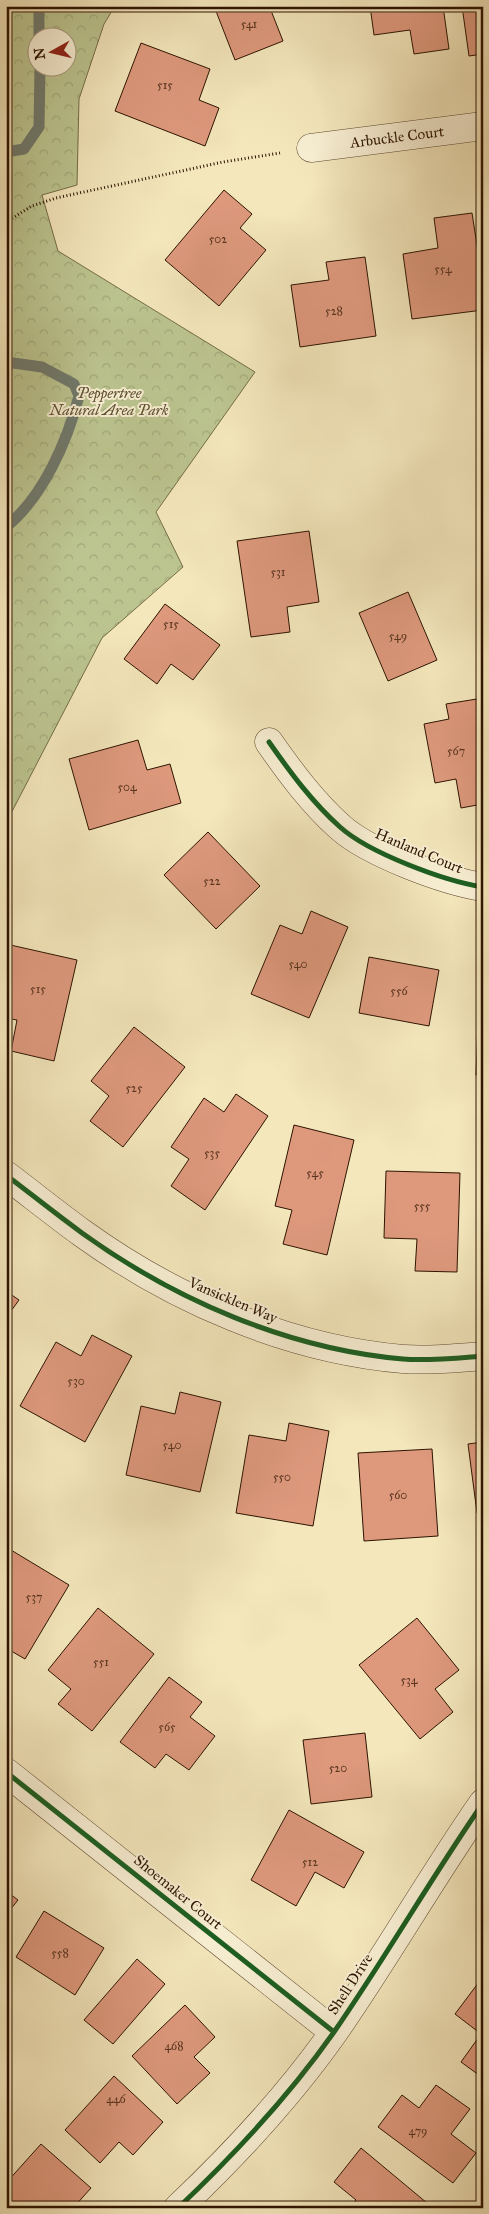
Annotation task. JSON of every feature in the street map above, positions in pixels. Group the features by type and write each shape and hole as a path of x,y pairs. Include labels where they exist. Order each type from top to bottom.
{"street":[{"name":"Arbuckle Court","path":"311,148 483,126"},
{"name":"Hanland Court","path":"268,742 300,785 341,828 400,861 464,884 483,887"},
{"name":"Vansicklen Way","path":"6,1175 83,1234 145,1273 229,1316 288,1337 349,1353 405,1359 483,1356"},
{"name":"Shoemaker Court","path":"6,1772 334,2032"},
{"name":"Shell Drive","path":"178,2208 217,2172 262,2123 334,2032 483,1802"}],"path":[{"path":"6,222 32,206 56,198 223,162 311,148"}],"green space":[{"name":"Peppertree Natural Area Park","path":"6,6 115,6 104,24 79,99 77,185 42,195 58,251 255,372 156,512 183,567 102,638 6,823"}],"building":[{"path":"214,6 274,6 270,8 283,41 235,60"},
{"path":"370,6 443,6 449,49 414,54 410,30 374,35"},
{"path":"462,6 483,6 483,54 469,56"},
{"path":"141,43 210,69 199,100 219,108 205,146 115,111"},
{"path":"224,190 252,214 240,228 266,250 219,306 165,260"},
{"path":"472,213 483,284 483,310 412,319 403,254 438,248 434,218"},
{"path":"365,257 376,336 300,347 291,285 329,280 326,262"},
{"path":"483,378 483,408 478,379"},
{"path":"309,531 319,602 287,607 290,632 251,637 237,541"},
{"path":"408,592 437,660 388,681 359,613"},
{"path":"165,604 220,645 193,680 171,664 157,684 124,659"},
{"path":"483,698 483,804 461,808 456,779 435,783 424,724 449,719 446,704"},
{"path":"138,740 147,770 170,764 181,803 89,830 69,759"},
{"path":"208,832 260,886 216,929 164,875"},
{"path":"311,911 348,927 309,1018 251,994 280,925 302,934"},
{"path":"6,944 77,960 54,1061 11,1051 17,1020 6,1018"},
{"path":"369,957 439,970 429,1026 359,1013"},
{"path":"479,995 483,995 483,1075 476,1075"},
{"path":"134,1027 185,1067 123,1147 90,1121 109,1096 91,1081"},
{"path":"236,1094 268,1116 205,1210 171,1186 189,1159 171,1147 204,1098 224,1112"},
{"path":"294,1125 354,1140 327,1255 283,1244 292,1210 275,1206"},
{"path":"386,1171 460,1173 457,1272 415,1271 417,1239 384,1238"},
{"path":"6,1291 19,1300 6,1318"},
{"path":"92,1335 132,1356 85,1442 20,1406 56,1342 81,1356"},
{"path":"180,1392 221,1402 200,1492 126,1475 141,1406 175,1414"},
{"path":"289,1423 329,1431 313,1526 236,1513 249,1435 286,1441"},
{"path":"483,1442 483,1512 477,1513 468,1444"},
{"path":"432,1449 438,1536 364,1541 358,1453"},
{"path":"6,1547 69,1585 25,1659 6,1648 8,1609 6,1608"},
{"path":"98,1608 154,1654 92,1731 58,1704 71,1689 48,1670"},
{"path":"417,1618 459,1670 435,1689 453,1712 420,1739 359,1665"},
{"path":"169,1677 202,1702 190,1717 215,1736 189,1770 166,1754 155,1768 120,1742"},
{"path":"365,1733 372,1797 311,1804 303,1740"},
{"path":"289,1810 364,1852 344,1888 315,1872 296,1906 251,1880"},
{"path":"6,1891 18,1900 6,1915"},
{"path":"44,1911 104,1948 75,1995 16,1957"},
{"path":"137,1959 165,1984 113,2044 84,2020"},
{"path":"479,1982 483,1985 483,2078 461,2062 481,2034 455,2014"},
{"path":"185,2005 215,2037 194,2057 210,2073 177,2104 132,2056"},
{"path":"114,2076 163,2122 133,2155 119,2142 100,2163 65,2130"},
{"path":"436,2085 470,2109 451,2134 476,2153 453,2183 378,2127 402,2095 419,2108"},
{"path":"41,2144 91,2188 73,2208 6,2208 6,2183"},
{"path":"361,2148 433,2208 350,2208 356,2200 334,2182"}],"waterway":[{"path":"39,6 39,28"},
{"path":"6,152 24,149 39,127 40,78"},
{"path":"6,362 42,367 74,384 79,396 68,432 52,468 31,500 6,527"}],"cycle path":[{"path":"269,742 311,797 340,827 353,837 388,856 428,872 483,887"},
{"path":"6,1175 82,1233 118,1257 155,1280 194,1300 234,1317 317,1345 360,1353 413,1360 483,1356"},
{"path":"6,1772 334,2032"},
{"path":"178,2208 260,2124 317,2056 353,2004 483,1803"}]}
